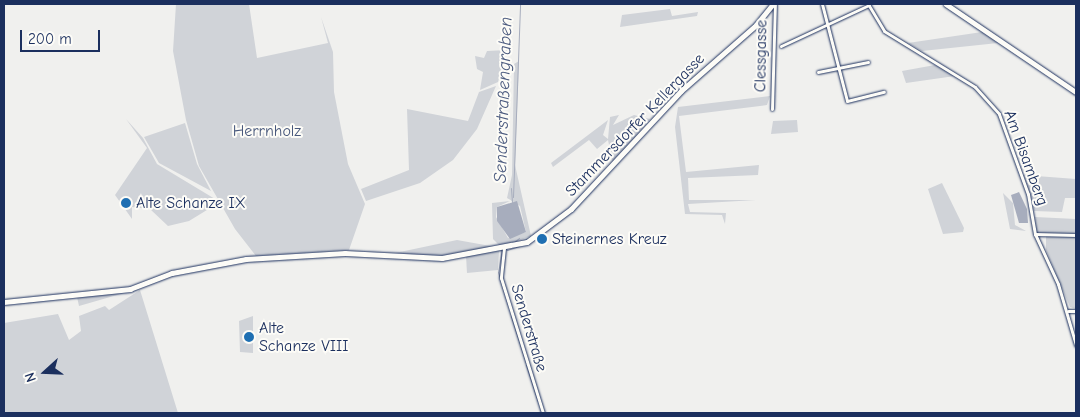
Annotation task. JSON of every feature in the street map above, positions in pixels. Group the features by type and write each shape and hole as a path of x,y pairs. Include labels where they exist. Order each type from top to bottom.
{"street":[{"name":"Clessgasse","path":"772,109 774,4"},
{"name":"Stammersdorfer Kellergasse","path":"4,302 144,284 246,258 345,253 442,258 527,242 571,209 681,91 756,25 774,4"},
{"path":"822,4 847,101 884,92"},
{"path":"781,46 868,4"},
{"name":"Am Bisamberg","path":"868,4 884,31 960,77 993,104 1028,194 1035,234 1068,311 1076,345"},
{"path":"946,4 1076,92"},
{"path":"818,72 868,62"},
{"path":"1035,234 1076,235"},
{"name":"Senderstraße","path":"502,248 501,278 543,413"},
{"path":"1068,311 1076,311"}],"green space":[{"name":"Herrnholz","path":"176,4 249,4 257,58 328,43 321,17 333,52 334,92 348,164 365,204 349,250 256,256 235,229 199,166 186,120 173,51"},
{"path":"670,9 672,16 698,12 697,16 620,27 622,15"},
{"path":"982,32 998,43 922,51 908,43"},
{"path":"507,50 498,82 480,90 483,72 477,69 475,56 484,58 487,51"},
{"path":"519,61 515,165 531,236 501,247 493,239 492,203 510,201 497,207 496,217 508,238 526,232 520,206 507,198 512,175 514,64"},
{"path":"935,65 955,76 906,83 902,71"},
{"path":"496,86 477,129 453,160 420,183 366,201 361,189 409,170 407,109 468,121 479,92"},
{"path":"770,96 767,105 679,116 686,172 759,165 758,175 688,178 689,200 756,200 688,204 690,212 726,213 725,224 722,215 685,214 675,127 678,107"},
{"path":"619,115 613,125 634,115 650,119 613,164 608,140 597,149 589,140 553,167 551,163 608,120 603,135 608,139 610,117"},
{"path":"126,119 143,138 157,164 220,202 189,221 168,226 150,209 132,207 132,219 115,195 147,148"},
{"path":"797,120 798,132 771,134 773,121"},
{"path":"185,123 197,164 211,191 159,163 144,137"},
{"path":"1023,175 1076,179 1076,198 1065,198 1062,212 1034,211"},
{"path":"942,183 964,228 963,232 943,234 928,189"},
{"path":"1003,193 1013,203 1015,225 1026,231 1010,229"},
{"path":"1035,217 1076,219 1076,234 1036,233"},
{"path":"1046,236 1076,237 1076,309 1070,307 1046,250"},
{"path":"457,240 496,247 440,256 395,253"},
{"path":"499,251 498,270 467,273 466,256"},
{"path":"140,290 178,413 4,413 4,323 58,314 69,340 81,331 79,316 105,306 109,310"},
{"path":"131,291 79,306 77,297 33,303 4,304"},
{"path":"253,316 253,353 240,352 239,321"}],"water":[{"path":"1019,192 1027,209 1028,223 1019,223 1011,195"},
{"path":"517,201 526,232 510,239 497,221 497,207"}],"waterway":[{"name":"Senderstraßengraben","path":"513,197 520,4"},
{"name":"Senderstraßengraben","path":"511,188 512,202"},
{"name":"Senderstraßengraben","path":"513,243 519,238"},
{"path":"507,250 519,246"},
{"name":"Senderstraßengraben","path":"502,248 498,272 508,305"},
{"name":"Senderstraßengraben","path":"511,316 526,363"},
{"name":"Senderstraßengraben","path":"526,365 538,401"}],"place":[{"name":"Alte Schanze IX","path":"126,203"},
{"name":"Steinernes Kreuz","path":"542,239"},
{"name":"Alte Schanze VIII","path":"249,337"}]}
